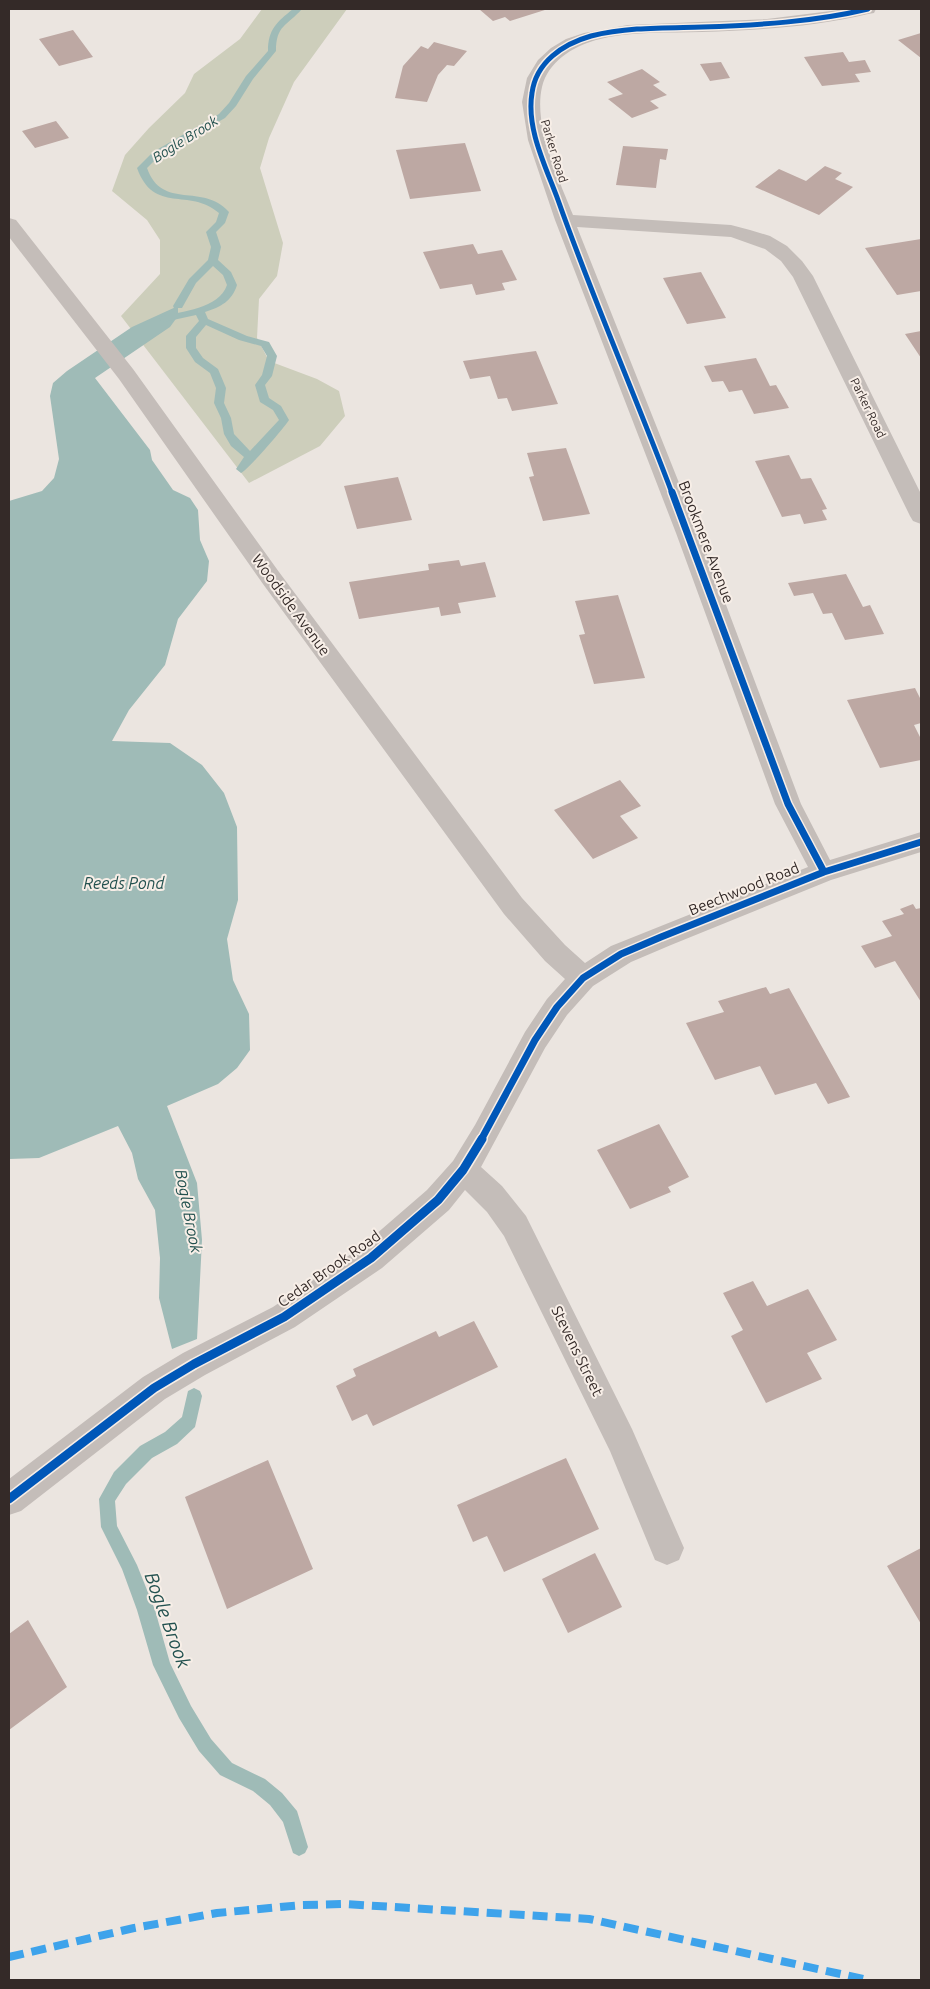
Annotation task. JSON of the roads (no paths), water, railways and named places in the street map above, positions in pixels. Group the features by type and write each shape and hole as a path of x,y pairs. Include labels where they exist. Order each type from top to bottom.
{"street":[{"name":"Parker Road","path":"868,9 826,18 793,22 615,32 573,42 543,64 535,78 531,94 531,111 535,132 565,220 731,231 754,236 776,246 792,259 803,276 921,516"},
{"name":"Brookmere Avenue","path":"565,220 673,493 788,804 824,872"},
{"name":"Woodside Avenue","path":"9,224 126,374 271,578 513,906 555,953 583,978"},
{"name":"Beechwood Road","path":"583,978 621,954 653,940 824,872 921,842"},
{"name":"Cedar Brook Road","path":"9,1499 154,1388 194,1364 284,1317 372,1258 438,1200 463,1170 485,1134 535,1040 557,1007 583,978"},
{"name":"Stevens Street","path":"463,1170 482,1184 500,1203 515,1226 617,1432 667,1548"}],"water":[{"name":"Reeds Pond","path":"178,306 178,316 170,327 95,378 150,450 152,460 173,490 190,498 198,510 200,540 209,561 207,581 178,619 165,665 129,710 112,741 170,743 202,765 224,793 237,827 238,900 227,939 233,980 249,1014 250,1050 237,1068 218,1084 167,1106 197,1183 202,1240 197,1339 172,1349 159,1298 160,1258 155,1210 138,1179 132,1153 118,1126 39,1158 9,1159 9,501 42,491 54,478 59,459 50,396 53,383 67,371 132,327"}],"waterway":[{"name":"Bogle Brook","path":"213,261 216,247 211,232 220,223 224,212 214,204 203,200 166,194 155,190 147,182 142,168 156,154 222,116 233,104 249,78 272,51 272,38 280,24 298,9"},
{"path":"164,319 207,308 220,302 229,294 232,285 228,274 213,261"},
{"name":"Bogle Brook","path":"178,306 192,281 213,261"},
{"path":"200,311 204,321"},
{"path":"204,321 243,338 265,344 272,356 267,376 260,385 264,400 277,408 284,420 274,434 251,456 241,469"},
{"path":"204,321 191,336 191,348 199,360 214,371 221,388 219,403 226,418 229,434 235,443 249,456"},
{"name":"Bogle Brook","path":"194,1396 189,1421 171,1438 146,1452 120,1478 107,1499 109,1527 129,1565 146,1610 162,1665 185,1712 205,1745 226,1769 259,1785 276,1799 291,1817 299,1847"}]}
